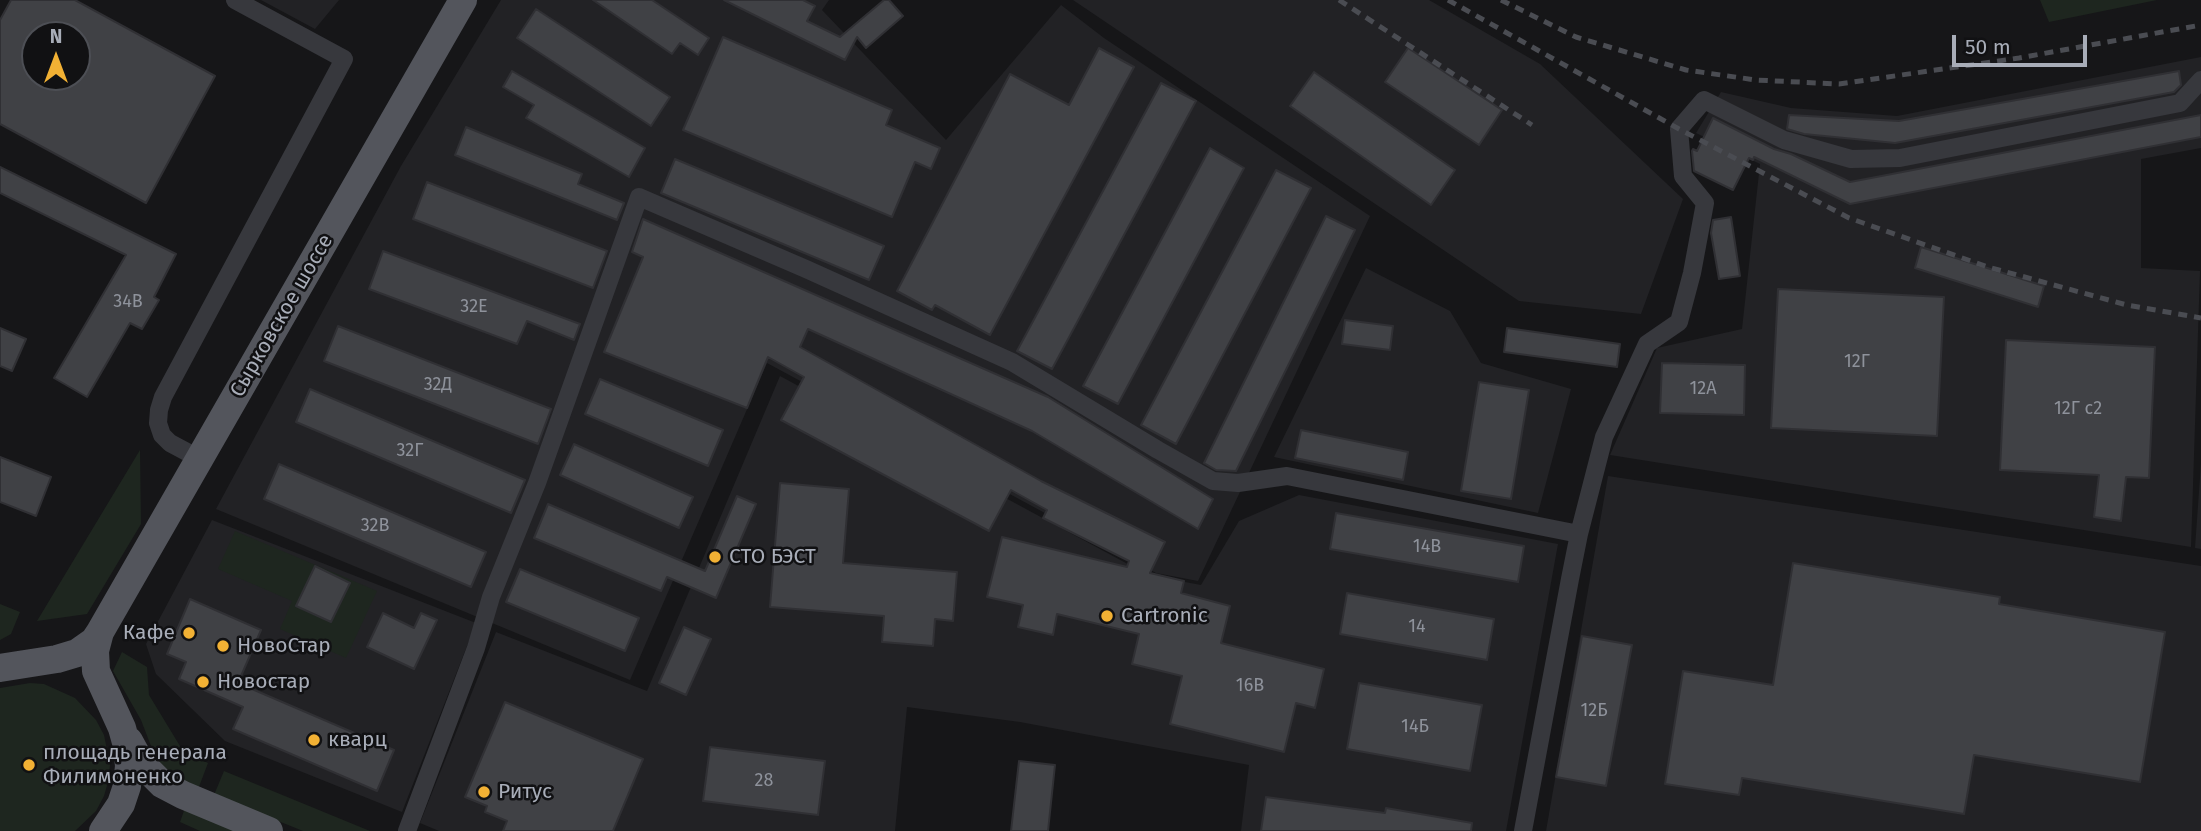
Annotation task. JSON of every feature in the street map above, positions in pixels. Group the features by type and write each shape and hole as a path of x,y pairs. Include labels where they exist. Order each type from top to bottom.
{"main road":[{"name":"Сырковское шоссе","path":"100,632 463,0"},
{"path":"5,667 78,653 94,641 100,632"},
{"path":"100,632 94,661 100,682 141,763 162,784 269,831"},
{"path":"5,667 30,664 68,672 85,681 100,694 117,719 127,747 127,786 121,804 103,831"}],"street":[{"path":"200,459 170,443 162,435 158,423 163,397 344,59 235,0"},
{"path":"1523,831 1579,534 1604,437 1647,344 1679,322 1692,273 1705,202 1683,176 1679,129 1704,100 1784,140 1851,159 1900,158 2180,103 2201,79"},
{"path":"407,831 476,648 491,597 537,483 639,197 1012,362 1213,481 1238,483 1287,476 1579,534"}],"shaded area":[{"path":"261,0 339,0 315,29"},
{"path":"501,0 829,0 822,10 946,140 1061,5 1104,38 1370,216 1198,581 1156,573 767,363 630,680 216,509 401,166"},
{"path":"1073,0 1429,0 1540,64 1683,199 1641,314 1519,301"},
{"path":"2040,0 2157,0 2049,22"},
{"path":"2201,57 2201,148 2141,159 2141,268 2200,271 2191,547 1610,455 1657,348 1742,329 1760,164 1696,133 1721,92 1791,108 1897,116"},
{"path":"1366,268 1450,311 1481,363 1571,389 1538,513 1274,457"},
{"path":"780,376 1148,575 1201,585 1239,521 1299,495 1558,544 1506,831 1241,831 1249,765 1020,722 907,707 895,831 439,831 420,823 496,632 647,691"},
{"path":"140,450 141,524 87,614 37,621"},
{"path":"2201,463 2201,549 2195,548"},
{"path":"1608,476 2201,566 2201,831 1546,831"},
{"path":"212,520 476,623 402,812 225,741 156,674 146,644"},
{"path":"235,531 377,591 346,658 280,629 292,601 218,569"},
{"path":"0,604 20,612 11,634 0,640"},
{"path":"122,652 147,667 149,695 183,751 208,763 197,792 161,772 141,720 113,671"},
{"path":"30,683 44,684 75,698 96,720 104,735 110,765 104,796 96,811 75,831 0,831 0,688"},
{"path":"224,771 370,831 303,831 214,795"},
{"path":"185,808 239,831 200,831 180,822"}],"building":[{"path":"11,0 75,0 215,76 146,203 0,124 0,20"},
{"path":"593,0 652,0 709,38 698,55 680,43 672,54"},
{"path":"724,0 803,0 815,6 807,21 840,37 884,0 889,0 903,16 866,48 857,37 845,60"},
{"path":"536,9 670,97 651,126 517,38"},
{"path":"723,37 892,110 886,125 940,148 931,169 915,162 892,217 683,130"},
{"path":"1099,48 1134,67 990,335 935,305 932,310 897,291 1010,74 1069,105"},
{"path":"1408,48 1502,110 1479,145 1385,82"},
{"path":"512,71 645,148 629,177 526,118 534,105 503,87"},
{"path":"2179,71 2181,85 2174,92 1895,143 1804,134 1787,129 1789,115 1899,121"},
{"path":"1314,72 1455,170 1431,205 1290,106"},
{"path":"1161,83 1196,101 1052,369 1017,351"},
{"path":"2201,115 2201,137 1850,204 1754,157 1753,160 1749,158 1733,190 1694,171 1692,151 1697,151 1713,118 1774,149 1791,154 1850,182"},
{"path":"466,127 582,174 578,184 624,203 617,220 455,155"},
{"path":"1210,148 1244,168 1118,404 1083,386"},
{"path":"675,159 884,246 869,280 661,193"},
{"path":"0,167 176,254 154,297 159,300 142,329 130,323 87,397 54,378 126,255 0,193"},
{"path":"1276,170 1311,188 1176,444 1141,425"},
{"path":"427,182 607,251 593,288 413,219"},
{"path":"1326,216 1355,230 1236,471 1216,470 1204,463"},
{"path":"1731,217 1740,276 1719,279 1711,233 1713,220"},
{"path":"643,219 1048,397 1213,499 1198,529 1032,431 808,329 800,347 1041,481 1165,542 1150,573 1184,581 1181,593 1230,606 1221,643 1324,669 1315,708 1296,703 1284,752 1170,724 1182,676 1132,664 1139,634 1057,614 1053,635 1018,627 1023,605 987,597 1002,537 1127,567 1129,561 1043,518 1047,510 1011,490 989,531 781,420 804,377 768,357 747,408 604,352 643,257 632,252"},
{"path":"1921,247 2044,286 2038,307 1915,268"},
{"path":"383,251 580,324 574,340 527,321 517,344 369,289"},
{"path":"1778,289 1944,297 1937,436 1771,428"},
{"path":"1345,320 1393,326 1390,350 1342,344"},
{"path":"338,326 551,409 538,444 324,361"},
{"path":"0,328 26,339 12,371 0,366"},
{"path":"1507,328 1620,344 1617,367 1504,352"},
{"path":"2006,340 2155,347 2149,478 2126,477 2121,521 2094,517 2099,475 2000,470"},
{"path":"1662,363 1745,365 1744,415 1660,413"},
{"path":"600,379 723,430 708,466 585,414"},
{"path":"1479,382 1529,390 1511,499 1461,491"},
{"path":"310,389 525,480 511,513 296,422"},
{"path":"1301,430 1408,452 1403,480 1295,458"},
{"path":"574,444 693,497 679,528 560,475"},
{"path":"0,457 51,477 36,516 0,502"},
{"path":"279,464 486,552 471,587 264,499"},
{"path":"780,483 849,489 843,563 957,572 953,621 935,619 933,646 882,642 884,616 770,607"},
{"path":"737,496 756,504 716,598 667,577 661,591 534,538 548,504 705,571"},
{"path":"1336,513 1524,546 1518,582 1330,549"},
{"path":"1793,563 2000,597 1999,604 2165,632 2140,782 1974,755 1964,814 1742,778 1739,795 1665,784 1683,671 1773,685"},
{"path":"315,566 350,583 331,622 296,606"},
{"path":"520,569 639,618 625,651 506,602"},
{"path":"1347,593 1494,619 1487,660 1340,634"},
{"path":"190,599 261,630 238,683 394,750 377,791 233,729 243,707 179,679 186,662 167,654"},
{"path":"383,613 414,628 421,613 437,620 414,669 367,647"},
{"path":"684,627 711,639 686,695 659,683"},
{"path":"1582,636 1632,645 1606,786 1556,777"},
{"path":"1359,683 1482,705 1470,771 1347,749"},
{"path":"505,702 643,759 613,831 503,831 507,821 485,812 487,806 465,797"},
{"path":"710,747 825,761 818,815 703,801"},
{"path":"1019,761 1055,765 1048,831 1011,831"},
{"path":"1266,797 1385,813 1386,808 1472,823 1471,831 1261,831"}],"railway":[{"path":"1339,0 1532,125"},
{"path":"1448,0 1679,129 1849,218 1988,267 2127,305 2201,318"},
{"path":"1501,0 1576,37 1686,70 1756,80 1839,84 2019,58 2201,25"}],"place":[{"name":"СТО БЭСТ","path":"715,557"},
{"name":"Cartronic","path":"1107,616"},
{"name":"Кафе","path":"189,633"},
{"name":"НовоСтар","path":"223,646"},
{"name":"Новостар","path":"203,682"},
{"name":"кварц","path":"314,740"},
{"name":"площадь генерала Филимоненко","path":"29,765"},
{"name":"Ритус","path":"484,792"}]}
